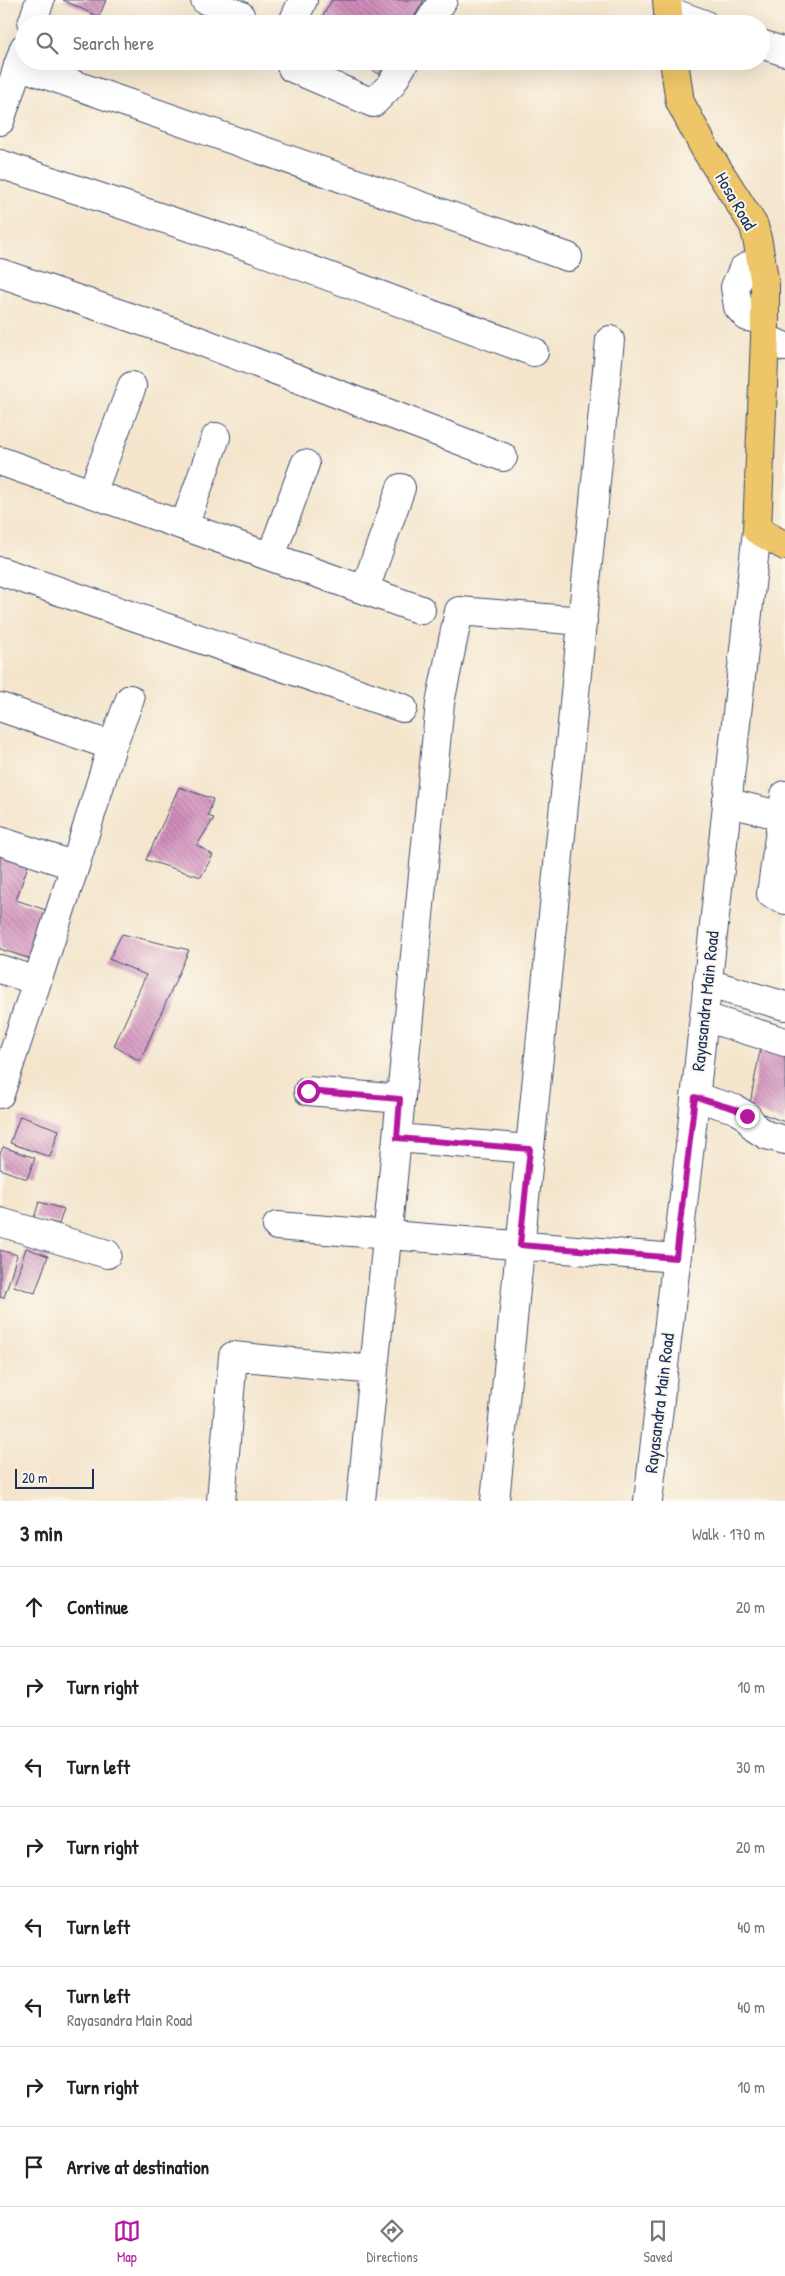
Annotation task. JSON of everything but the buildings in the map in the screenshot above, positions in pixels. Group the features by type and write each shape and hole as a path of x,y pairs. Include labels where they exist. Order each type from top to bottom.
{"main road":[{"name":"Hosa Road","path":"675,70 680,102 705,149 754,226 761,259 772,335 757,530"},
{"path":"757,530 785,546"}],"street":[{"path":"35,15 40,0"},
{"path":"205,0 240,15"},
{"path":"296,15 303,0"},
{"path":"434,15 443,0"},
{"path":"770,47 785,52"},
{"path":"0,121 16,70"},
{"path":"59,70 568,257"},
{"path":"297,70 373,103 391,84 400,70"},
{"path":"0,164 255,249 534,352"},
{"path":"0,273 194,339 503,457"},
{"path":"495,1501 610,340"},
{"path":"92,494 132,386"},
{"path":"184,526 216,437"},
{"path":"0,461 421,610"},
{"path":"271,556 304,464"},
{"path":"365,589 401,488"},
{"name":"Rayasandra Main Road","path":"648,1501 704,1017 757,530"},
{"path":"0,571 402,708"},
{"path":"361,1501 440,703 458,611 583,621"},
{"path":"0,1094 75,866 112,746 130,699"},
{"path":"0,707 112,746"},
{"path":"726,802 783,805 771,894 785,900"},
{"path":"0,841 75,866"},
{"path":"0,969 37,981"},
{"path":"707,982 785,1006"},
{"path":"704,1017 785,1042"},
{"path":"308,1091 400,1099"},
{"path":"695,1097 735,1109 747,1116 755,1128 785,1140"},
{"path":"397,1138 530,1149"},
{"path":"0,1222 107,1254"},
{"path":"277,1226 676,1258"},
{"path":"221,1501 234,1356 374,1370"}],"route":[{"path":"308,1091 400,1099 397,1138 530,1149 520,1245 676,1258 695,1097 735,1109 747,1116"}]}
